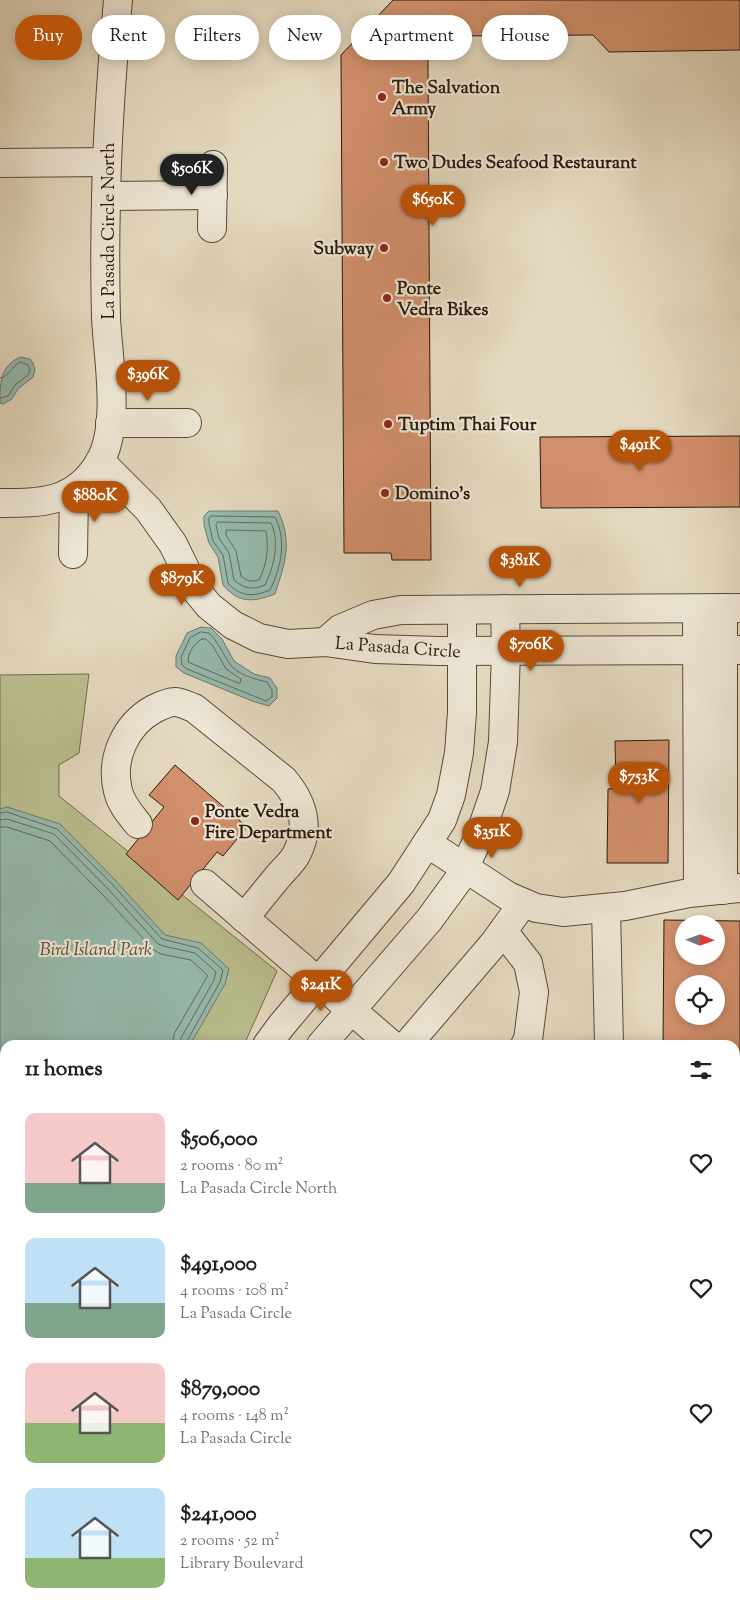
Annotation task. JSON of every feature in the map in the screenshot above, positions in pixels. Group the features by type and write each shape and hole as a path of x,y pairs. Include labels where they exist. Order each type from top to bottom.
{"street":[{"name":"La Pasada Circle North","path":"74,491 91,475 100,461 109,439 112,408 106,318 106,196 112,72 118,0"},
{"path":"0,163 107,162"},
{"path":"212,228 213,165"},
{"path":"106,196 213,195"},
{"path":"110,423 186,423"},
{"name":"La Pasada Circle","path":"100,461 148,508 173,544 195,589 209,606 233,625 259,638 288,644 325,642 375,649 461,651 720,650"},
{"path":"0,503 33,503 54,499 74,491 73,554"},
{"path":"325,1040 428,920 459,879 480,835 495,791 503,742 506,651 505,609"},
{"path":"427,843 508,896 536,908 563,912 606,908 720,890 710,786 720,650 720,609"},
{"name":"La Pasada Circle","path":"325,642 340,629 373,615 401,610 720,609"},
{"path":"271,1040 402,883 442,820 451,795 459,753 462,712 462,610"},
{"path":"138,824 123,805 118,792 115,772 118,755 127,733 142,716 163,705 177,702 194,708 284,780 295,794 302,812 304,826 301,842 296,856 244,918"},
{"path":"205,884 386,1040"},
{"path":"411,1040 496,942 523,903"},
{"path":"606,908 609,1040"},
{"path":"503,931 528,963 534,992 528,1040"}],"green space":[{"name":"Bird Island Park","path":"89,674 79,753 59,765 59,796 277,971 246,1040 0,1040 0,675"}],"water":[{"path":"20,357 30,359 33,363 35,370 33,377 18,389 12,399 3,404 0,403 2,376 8,365"},
{"path":"209,511 278,511 283,522 286,552 275,594 260,599 247,600 235,596 223,585 218,557 209,543 204,525 204,516"},
{"path":"201,627 211,628 222,639 234,661 254,674 270,678 277,688 277,698 269,706 184,673 176,667 176,656 187,633"},
{"name":"Bird Island Park","path":"7,807 60,824 116,881 165,935 201,943 229,969 225,984 193,1040 0,1040 0,809"}],"building":[{"path":"393,0 740,0 740,50 609,52 593,35 568,35 568,15 482,15 482,36 472,36 472,15 379,15"},
{"path":"351,44 351,60 428,60 431,560 392,560 391,553 344,553 341,55"},
{"path":"740,436 740,507 541,508 540,437"},
{"path":"669,740 668,863 607,863 608,789 616,788 615,741"},
{"path":"175,765 247,827 223,856 217,852 178,900 126,854 164,807 149,795"},
{"path":"664,920 675,920 675,965 725,965 725,921 740,921 740,1040 663,1040"}],"place":[{"name":"The Salvation Army","path":"382,97"},
{"name":"Two Dudes Seafood Restaurant","path":"384,162"},
{"name":"Subway","path":"384,248"},
{"name":"Ponte Vedra Bikes","path":"387,298"},
{"name":"Tuptim Thai Four","path":"388,424"},
{"name":"Domino's","path":"385,493"},
{"name":"Ponte Vedra Fire Department","path":"195,821"}]}
